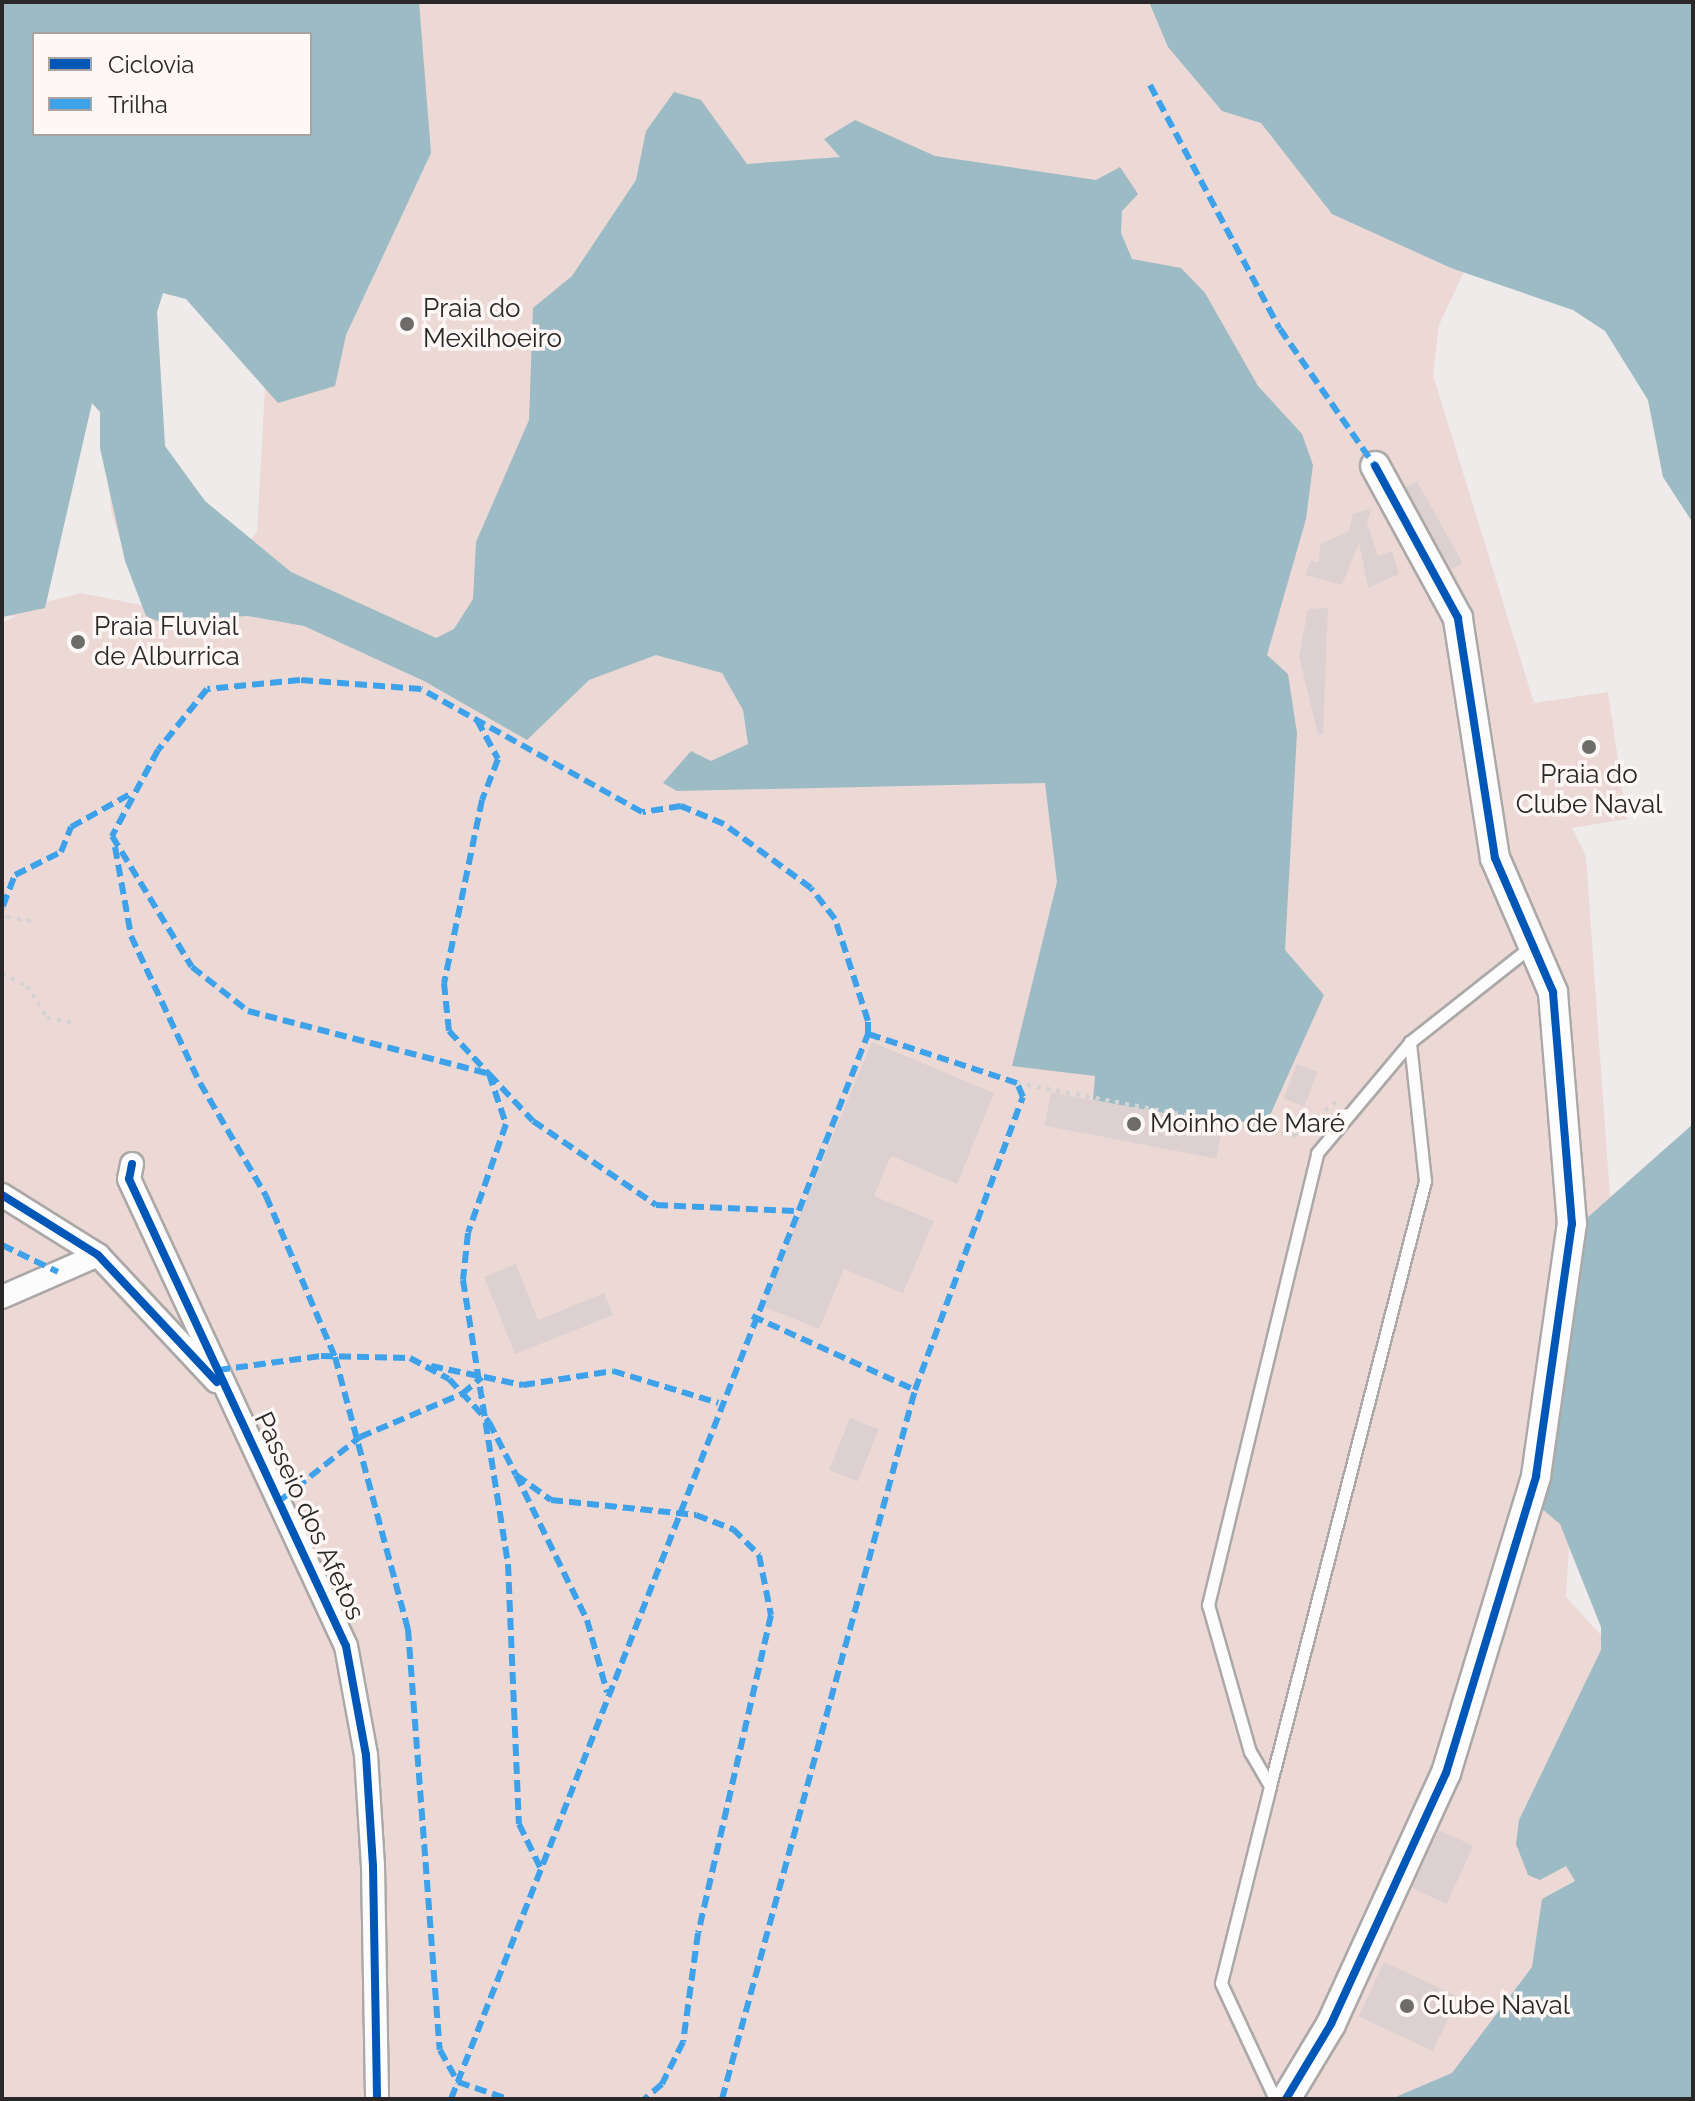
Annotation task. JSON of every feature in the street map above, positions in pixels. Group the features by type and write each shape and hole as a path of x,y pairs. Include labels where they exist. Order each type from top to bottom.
{"street":[{"path":"1286,2099 1331,2024 1446,1773 1536,1476 1572,1224 1553,992 1495,858 1458,618 1375,466"},
{"name":"Passeio dos Afetos","path":"132,1164 129,1179 346,1646 372,1851 377,2099"},
{"path":"2,1195 98,1255 231,1396"},
{"path":"2,1297 98,1255"}],"lane":[{"path":"1270,1786 1250,1752 1208,1605 1317,1153 1410,1042 1533,945"},
{"path":"1275,2099 1221,1983 1425,1181 1410,1042"}],"path":[{"path":"3,906 7,917 36,922"},
{"path":"2,974 27,986 47,1018 76,1023"},
{"path":"1017,1083 1224,1120 1294,1136 1352,1089"}],"shaded area":[{"path":"2,2 1534,2 1693,194 1693,523 1663,477 1648,400 1631,363 1605,331 1573,310 1464,272 1439,325 1433,375 1534,703 1608,692 1627,819 1572,828 1586,856 1610,1197 1693,1124 1693,1791 1510,2099 2,2099 2,623 16,616 2,617","holes":["163,292 186,299 265,388 257,532 249,541 205,501 165,446 157,312","92,403 100,412 112,515 142,605 81,593 46,602","1569,1548 1601,1627 1601,1635 1566,1597"]}],"water":[{"path":"2,2 419,2 431,153 346,335 335,386 278,403 186,299 163,293 157,312 165,446 205,501 291,572 436,638 454,629 473,599 476,542 529,420 533,308 572,276 636,180 646,131 674,92 701,100 747,164 840,157 824,139 855,120 935,156 1096,180 1120,167 1138,194 1122,211 1121,233 1132,259 1181,268 1205,293 1258,386 1302,434 1313,465 1306,519 1267,655 1288,674 1297,733 1285,950 1324,995 1271,1113 1258,1125 1224,1118 1223,1124 1093,1100 1095,1076 1012,1066 1057,882 1045,783 677,791 663,783 691,751 711,761 748,744 743,710 722,673 656,655 589,680 527,740 424,681 304,626 248,616 157,621 146,616 125,561 100,448 100,412 92,403 45,608 2,617"},
{"path":"1149,2 1693,2 1693,523 1663,477 1648,400 1605,331 1573,310 1451,268 1332,214 1261,123 1222,111 1168,47"},
{"path":"1693,1124 1693,2099 1391,2099 1452,2073 1532,1967 1542,1899 1575,1881 1566,1866 1540,1880 1528,1875 1516,1844 1519,1820 1601,1650 1601,1627 1560,1524 1541,1508 1578,1226"}],"building":[{"path":"1417,481 1463,563 1451,570 1406,487"},
{"path":"1372,508 1367,522 1378,556 1392,551 1399,574 1368,588 1359,542 1342,585 1305,575 1311,560 1319,563 1320,544 1349,531 1353,514"},
{"path":"1328,608 1323,734 1318,735 1299,656 1308,609"},
{"path":"872,1042 994,1093 957,1184 891,1156 874,1196 934,1221 903,1293 844,1269 819,1329 762,1306"},
{"path":"1297,1064 1318,1072 1304,1106 1284,1099"},
{"name":"Moinho de Maré","path":"1051,1092 1223,1125 1216,1159 1045,1125"},
{"path":"516,1264 538,1320 604,1293 613,1315 515,1354 484,1277"},
{"path":"850,1418 879,1430 858,1482 829,1470"},
{"path":"1439,1830 1473,1846 1446,1904 1412,1888"},
{"name":"Clube Naval","path":"1384,1962 1458,1997 1433,2051 1359,2016"}],"marked path":[{"path":"1150,85 1280,329 1375,466"},
{"path":"451,2099 868,1034 868,1021 835,919 811,888 724,824 681,806 642,812 421,689 300,680 207,689 158,750 112,836 192,967 248,1011 489,1074 533,1121 656,1205 795,1211"},
{"path":"477,720 498,759 482,800 444,983 449,1031 489,1074 506,1124 468,1233 463,1280 508,1564 519,1824 540,1867"},
{"path":"3,906 15,875 61,852 71,827 130,794"},
{"path":"115,847 131,936 200,1083 266,1196 335,1357 408,1629 440,2050 458,2082 508,2099"},
{"path":"752,1316 915,1390 1023,1097 1017,1083 868,1034"},
{"path":"2,1245 58,1272"},
{"path":"218,1370 321,1356 410,1358 449,1379 489,1422 516,1475 551,1500 696,1515 733,1529 759,1555 771,1615 698,1933 683,2042 662,2084 645,2099"},
{"path":"431,1366 523,1385 613,1371 718,1403"},
{"path":"282,1499 360,1437 462,1394 482,1377"},
{"path":"722,2099 915,1390"},
{"path":"516,1475 587,1620 607,1692"}],"cycle path":[{"path":"1286,2099 1331,2024 1446,1773 1536,1476 1572,1224 1553,992 1495,858 1458,618 1375,466"},
{"path":"132,1164 129,1179 346,1646 366,1755 373,1866 377,2099"},
{"path":"2,1195 98,1255 217,1382"}],"place":[{"name":"Praia do Mexilhoeiro","path":"407,324"},
{"name":"Praia Fluvial de Alburrica","path":"78,642"},
{"name":"Praia do Clube Naval","path":"1589,747"},
{"name":"Moinho de Maré","path":"1134,1124"},
{"name":"Clube Naval","path":"1407,2006"}]}
